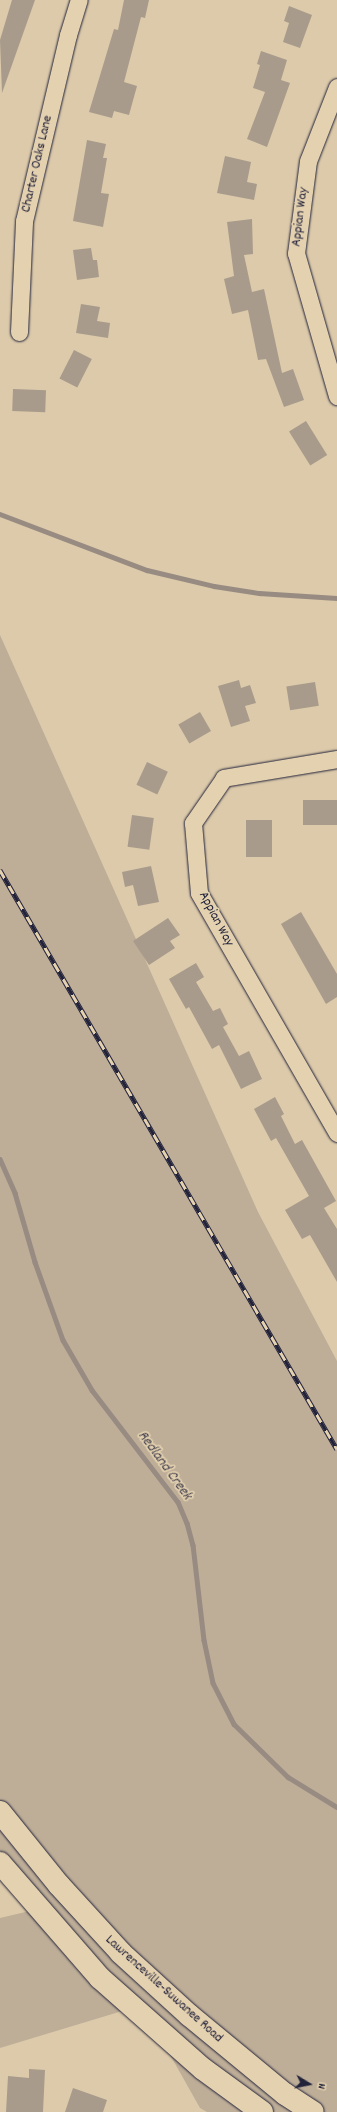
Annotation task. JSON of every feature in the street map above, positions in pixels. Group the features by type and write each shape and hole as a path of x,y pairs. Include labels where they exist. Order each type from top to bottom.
{"main road":[{"name":"Lawrenceville-Suwanee Road","path":"0,1812 59,1885 121,1952 189,2015 285,2094 313,2112"},
{"path":"0,1863 100,1978 203,2069 262,2112"}],"street":[{"name":"Charter Oaks Lane","path":"19,332 24,221 68,35 79,0"},
{"name":"Appian Way","path":"337,87 308,161 296,253 337,396"},
{"name":"Appian Way","path":"337,758 224,778 193,823 200,893 337,1133"}],"shaded area":[{"path":"0,635 258,1212 337,1361 337,2112 207,2112 200,2108 142,2005 0,2048 0,1918 51,1906 0,1851"}],"building":[{"path":"12,0 35,0 2,93 0,40"},
{"path":"124,0 149,0 145,18 141,17 124,82 137,86 129,115 114,111 112,118 89,112 114,29 118,30"},
{"path":"289,6 312,15 300,48 283,42 289,23 284,21"},
{"path":"261,51 287,60 281,80 290,83 267,147 247,139 265,92 253,88 260,65 257,64"},
{"path":"87,140 106,144 103,158 107,158 101,193 109,194 103,227 73,221"},
{"path":"225,156 251,162 247,182 257,184 254,200 217,193"},
{"path":"252,219 253,254 244,255 252,292 264,289 282,373 293,369 304,400 284,407 266,359 258,360 248,310 232,314 224,279 234,276 227,222"},
{"path":"91,248 93,260 97,260 99,277 77,280 73,250"},
{"path":"81,304 100,307 97,321 110,323 108,338 76,333"},
{"path":"74,350 92,359 77,388 59,379"},
{"path":"13,389 46,390 45,412 12,411"},
{"path":"306,421 327,455 310,466 289,432"},
{"path":"239,680 241,688 250,685 256,703 245,706 250,721 231,727 218,686"},
{"path":"315,682 319,706 290,710 286,687"},
{"path":"200,712 211,731 189,744 178,724"},
{"path":"147,762 168,772 157,794 136,785"},
{"path":"303,800 337,800 337,825 303,825"},
{"path":"132,815 154,818 149,850 128,847"},
{"path":"246,820 272,820 272,857 246,857"},
{"path":"151,866 159,902 138,906 133,885 125,887 122,872"},
{"path":"301,912 337,974 337,997 326,1004 281,924"},
{"path":"168,918 180,935 170,941 175,948 149,965 133,941"},
{"path":"196,963 204,977 196,982 213,1011 220,1008 228,1024 223,1027 239,1056 249,1051 262,1079 241,1089 219,1045 212,1049 189,1007 186,1009 169,979"},
{"path":"275,1097 284,1114 281,1116 295,1144 302,1140 336,1201 324,1208 337,1229 337,1282 310,1235 302,1239 285,1210 309,1196 276,1138 271,1141 254,1109"},
{"path":"29,2069 45,2070 43,2112 6,2112 8,2076 29,2078"},
{"path":"73,2088 107,2100 103,2112 65,2112"}],"waterway":[{"path":"0,514 147,570 214,586 259,593 337,598"},
{"name":"Redland Creek","path":"0,1159 15,1193 35,1262 63,1340 92,1390 178,1502 187,1523 193,1545 204,1640 213,1683 234,1724 288,1777 337,1807"}],"railway":[{"path":"0,870 337,1449"}]}
